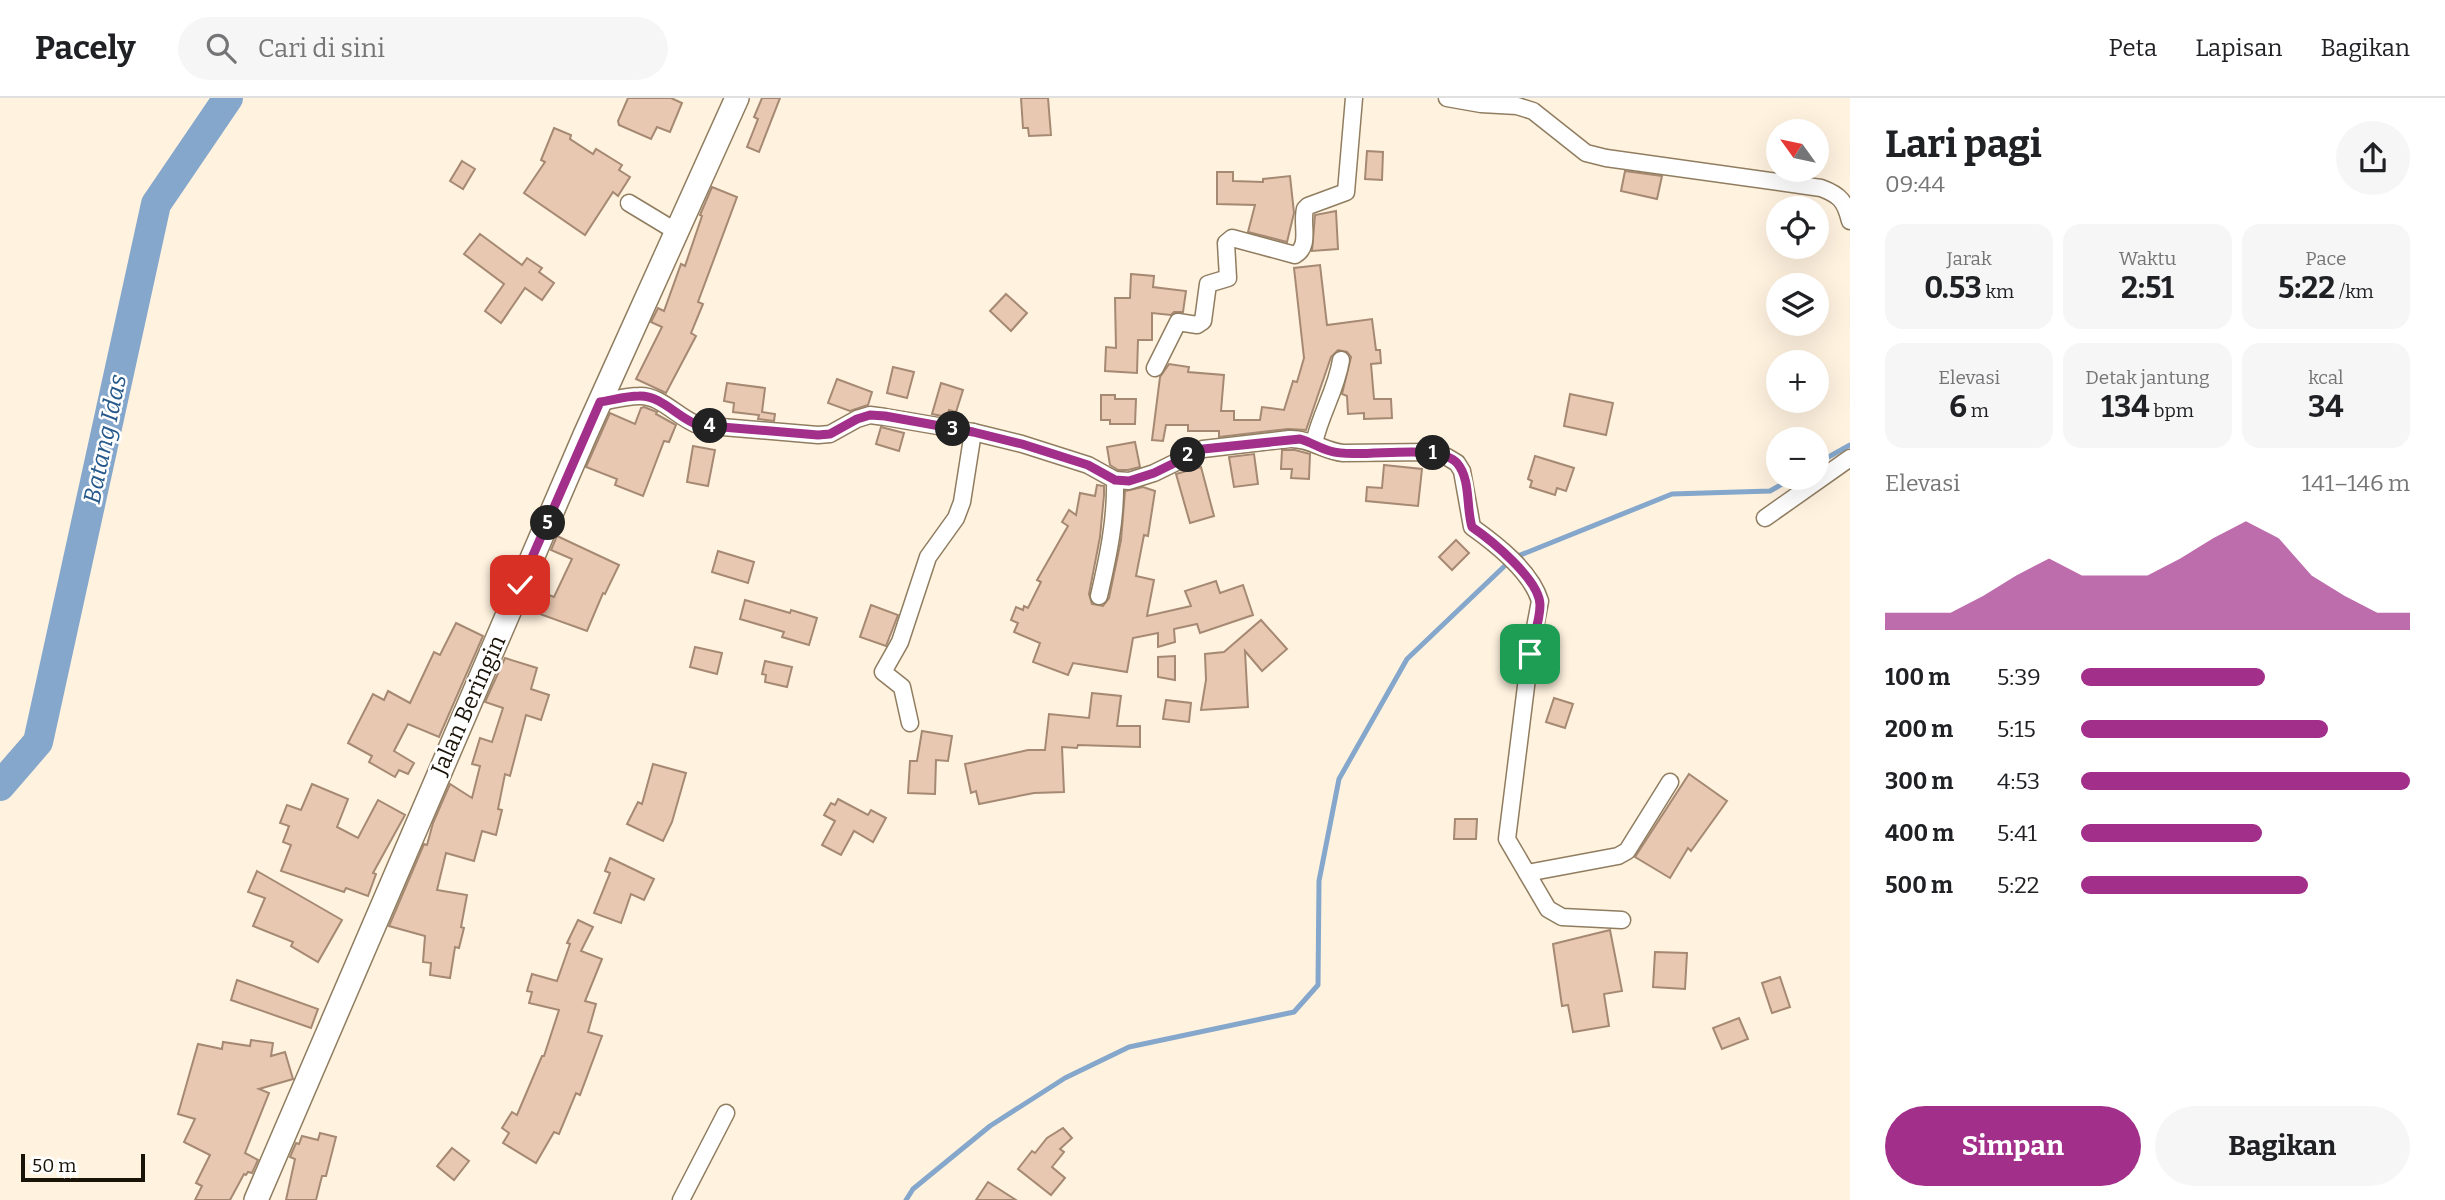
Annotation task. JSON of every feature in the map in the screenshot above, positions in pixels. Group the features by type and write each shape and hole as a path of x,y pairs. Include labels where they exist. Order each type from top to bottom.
{"street":[{"name":"Jalan Beringin","path":"256,1200 600,402 737,98"},
{"path":"1156,368 1178,322 1197,325 1203,321 1208,284 1227,278 1228,240 1232,238 1295,255 1305,245 1305,209 1346,192 1354,98"},
{"path":"1447,98 1481,104 1517,106 1533,111 1586,153 1606,158 1821,188 1839,196 1845,202 1850,221"},
{"path":"629,203 677,232"},
{"path":"1314,443 1319,418 1338,381 1341,360"},
{"path":"600,402 647,397 659,402 685,421 698,425 818,435 830,434 870,415 973,432 1022,444 1088,465 1115,480 1129,481 1203,449 1289,439 1314,443 1330,452 1429,452 1447,457 1457,463 1462,471 1472,527 1497,544 1539,596 1540,608 1530,654 1507,831 1510,847 1548,909 1554,914 1622,920"},
{"path":"910,723 902,687 884,675 884,668 900,642 928,557 956,517 962,502 973,432"},
{"path":"1765,518 1850,457"},
{"path":"1099,596 1112,539 1116,506 1115,480"},
{"path":"1527,873 1618,856 1627,851 1670,782"},
{"path":"681,1200 726,1113"}],"building":[{"path":"628,98 671,98 682,103 670,132 657,127 651,139 619,125 618,121"},
{"path":"762,98 780,98 759,152 747,147 758,119 754,117"},
{"path":"1021,98 1048,98 1051,135 1029,136 1028,128 1023,128"},
{"path":"554,128 571,135 570,139 593,154 596,149 622,165 619,170 630,177 618,196 613,192 585,235 524,193 545,162 541,160"},
{"path":"1367,151 1383,152 1382,180 1365,179"},
{"path":"462,161 475,169 463,189 450,181"},
{"path":"1625,171 1662,176 1657,199 1621,191"},
{"path":"1217,172 1233,172 1233,181 1263,182 1263,179 1290,176 1294,213 1287,242 1248,232 1255,205 1217,204"},
{"path":"712,187 737,197 698,302 703,304 691,333 696,336 666,393 636,379 662,327 651,322 658,308 664,311 681,264 685,266 702,216 700,215"},
{"path":"1336,211 1338,249 1312,251 1315,215"},
{"path":"480,234 522,265 527,258 542,268 539,272 554,283 542,300 525,288 501,323 485,311 504,284 464,254"},
{"path":"1320,265 1327,325 1372,319 1376,350 1380,350 1381,363 1371,364 1374,399 1391,399 1392,418 1364,419 1364,413 1348,414 1347,396 1342,394 1351,357 1347,352 1338,350 1331,357 1306,430 1288,429 1219,437 1219,431 1188,431 1188,425 1166,425 1163,441 1152,440 1160,377 1169,364 1189,367 1188,372 1224,375 1221,411 1234,411 1234,420 1260,420 1262,407 1284,410 1304,358 1294,268"},
{"path":"1131,274 1154,276 1153,287 1186,291 1183,312 1174,312 1171,315 1152,313 1152,340 1138,340 1137,373 1105,371 1106,347 1116,348 1115,298 1130,298"},
{"path":"1006,294 1027,313 1011,331 990,311"},
{"path":"893,367 914,372 907,398 887,393"},
{"path":"837,379 872,392 868,405 850,411 828,403"},
{"path":"727,383 765,388 762,412 775,414 774,421 758,419 759,415 733,412 734,403 724,401"},
{"path":"941,383 963,390 956,412 949,410 947,417 932,414"},
{"path":"1570,394 1613,403 1606,435 1564,426"},
{"path":"1101,395 1115,395 1115,399 1136,399 1135,424 1110,424 1110,420 1101,420"},
{"path":"644,407 676,425 669,442 664,441 643,496 615,485 617,479 586,467 610,413 635,424 641,408"},
{"path":"881,427 904,433 899,451 876,444"},
{"path":"1135,442 1140,467 1118,470 1110,465 1107,447"},
{"path":"693,446 715,450 708,486 687,482"},
{"path":"1282,450 1310,454 1309,479 1291,478 1292,469 1281,469"},
{"path":"1254,454 1258,484 1234,487 1229,457"},
{"path":"1535,456 1574,468 1566,491 1557,488 1555,495 1530,487 1532,481 1528,479"},
{"path":"1384,465 1422,469 1418,506 1366,501 1367,487 1382,488"},
{"path":"1201,467 1214,516 1190,523 1176,474"},
{"path":"1097,485 1104,486 1104,495 1100,537 1089,594 1092,604 1103,606 1109,598 1121,540 1125,491 1143,487 1155,491 1148,536 1144,535 1136,576 1154,580 1147,616 1191,606 1185,591 1216,581 1220,593 1243,585 1253,615 1200,633 1197,624 1174,629 1175,642 1158,647 1158,633 1133,638 1127,672 1073,663 1068,675 1033,662 1040,643 1014,632 1018,623 1011,620 1016,607 1023,610 1024,606 1028,608 1041,582 1037,580 1068,526 1062,522 1069,510 1076,515 1080,493 1095,496"},
{"path":"557,536 619,565 605,594 603,593 587,631 537,613 544,593 554,597 572,559 551,550"},
{"path":"1456,540 1469,553 1452,570 1439,557"},
{"path":"718,551 754,562 748,583 712,572"},
{"path":"745,600 817,618 809,645 782,637 784,632 740,619"},
{"path":"871,605 898,615 886,646 860,637"},
{"path":"1261,620 1287,649 1262,671 1245,651 1248,707 1201,710 1206,680 1205,654 1224,652"},
{"path":"456,623 483,636 439,737 408,724 394,751 414,763 408,774 399,770 395,777 369,762 372,756 348,743 373,694 384,700 388,691 410,703 434,652 440,655"},
{"path":"695,647 722,653 717,674 690,667"},
{"path":"1175,656 1175,680 1158,677 1158,657"},
{"path":"505,658 537,668 531,689 549,695 541,720 526,715 510,776 505,774 498,809 502,810 496,835 482,831 474,861 446,853 437,890 467,895 461,927 464,928 459,948 455,947 450,978 430,975 431,963 423,962 425,936 389,926 424,844 427,845 433,823 450,784 472,798 480,766 472,764 480,738 492,742 503,708 485,702"},
{"path":"765,661 792,667 787,687 765,682 766,675 762,674"},
{"path":"1092,693 1121,696 1117,726 1140,726 1140,747 1062,747 1064,792 1034,793 979,804 976,791 971,793 965,764 1028,750 1045,750 1049,714 1089,718"},
{"path":"1554,698 1573,704 1565,728 1546,722"},
{"path":"1166,700 1191,703 1189,722 1163,719"},
{"path":"922,731 952,736 948,761 936,760 935,794 908,793 910,761 917,761"},
{"path":"653,764 686,773 672,822 663,841 627,824 638,802 642,804"},
{"path":"1689,774 1727,801 1691,851 1688,848 1670,878 1635,857"},
{"path":"312,784 348,799 337,827 358,838 378,800 405,815 373,873 376,874 368,896 346,888 344,892 281,871 291,845 283,842 289,826 280,823 287,805 301,810"},
{"path":"838,799 868,815 871,810 886,818 873,842 854,831 841,855 822,845 835,821 824,815 831,803 835,805"},
{"path":"1455,819 1477,819 1476,839 1454,839"},
{"path":"610,858 654,879 644,900 631,894 621,923 594,913 610,873 605,871"},
{"path":"257,871 342,920 318,962 291,946 293,942 253,926 265,898 248,892"},
{"path":"578,920 593,927 581,951 602,959 585,1001 596,1004 588,1032 602,1036 580,1095 576,1093 559,1134 554,1132 536,1163 503,1143 509,1133 502,1128 512,1112 517,1115 544,1056 559,1010 529,1003 532,992 527,991 532,974 557,981 570,944 567,943"},
{"path":"1610,930 1622,991 1604,994 1609,1026 1573,1032 1568,1005 1562,1006 1553,944"},
{"path":"1655,952 1687,953 1685,989 1653,987"},
{"path":"1780,977 1790,1007 1772,1013 1762,983"},
{"path":"237,980 318,1009 311,1028 231,1000"},
{"path":"1739,1018 1748,1039 1722,1049 1713,1028"},
{"path":"251,1040 273,1043 271,1056 285,1052 293,1079 259,1089 269,1093 245,1153 258,1160 252,1173 244,1174 230,1200 195,1200 202,1186 196,1183 210,1155 184,1142 195,1119 178,1114 198,1044 222,1049 223,1042 250,1046"},
{"path":"1063,1128 1072,1138 1060,1149 1064,1152 1052,1167 1065,1178 1051,1195 1018,1169 1032,1151 1035,1153 1047,1138"},
{"path":"320,1133 336,1137 326,1176 322,1176 316,1200 286,1200 295,1159 290,1157 296,1143 299,1144 302,1136 318,1140"},
{"path":"452,1148 469,1161 454,1180 437,1166"},
{"path":"988,1182 1016,1200 976,1200"}],"waterway":[{"name":"Batang Idas","path":"0,786 38,742 156,204 228,98"},
{"path":"1829,457 1850,445"},
{"path":"906,1200 913,1189 990,1126 1065,1078 1129,1047 1294,1012 1318,985 1319,881 1339,779 1407,659 1513,558 1672,494 1772,490"}],"route":[{"path":"520,585 600,402 647,397 659,402 685,421 698,425 818,435 830,434 870,415 885,416 1022,444 1088,465 1115,480 1129,481 1154,473 1203,449 1300,439 1330,452 1429,452 1457,463 1462,471 1472,527 1497,544 1539,596 1540,608 1530,654"}]}
